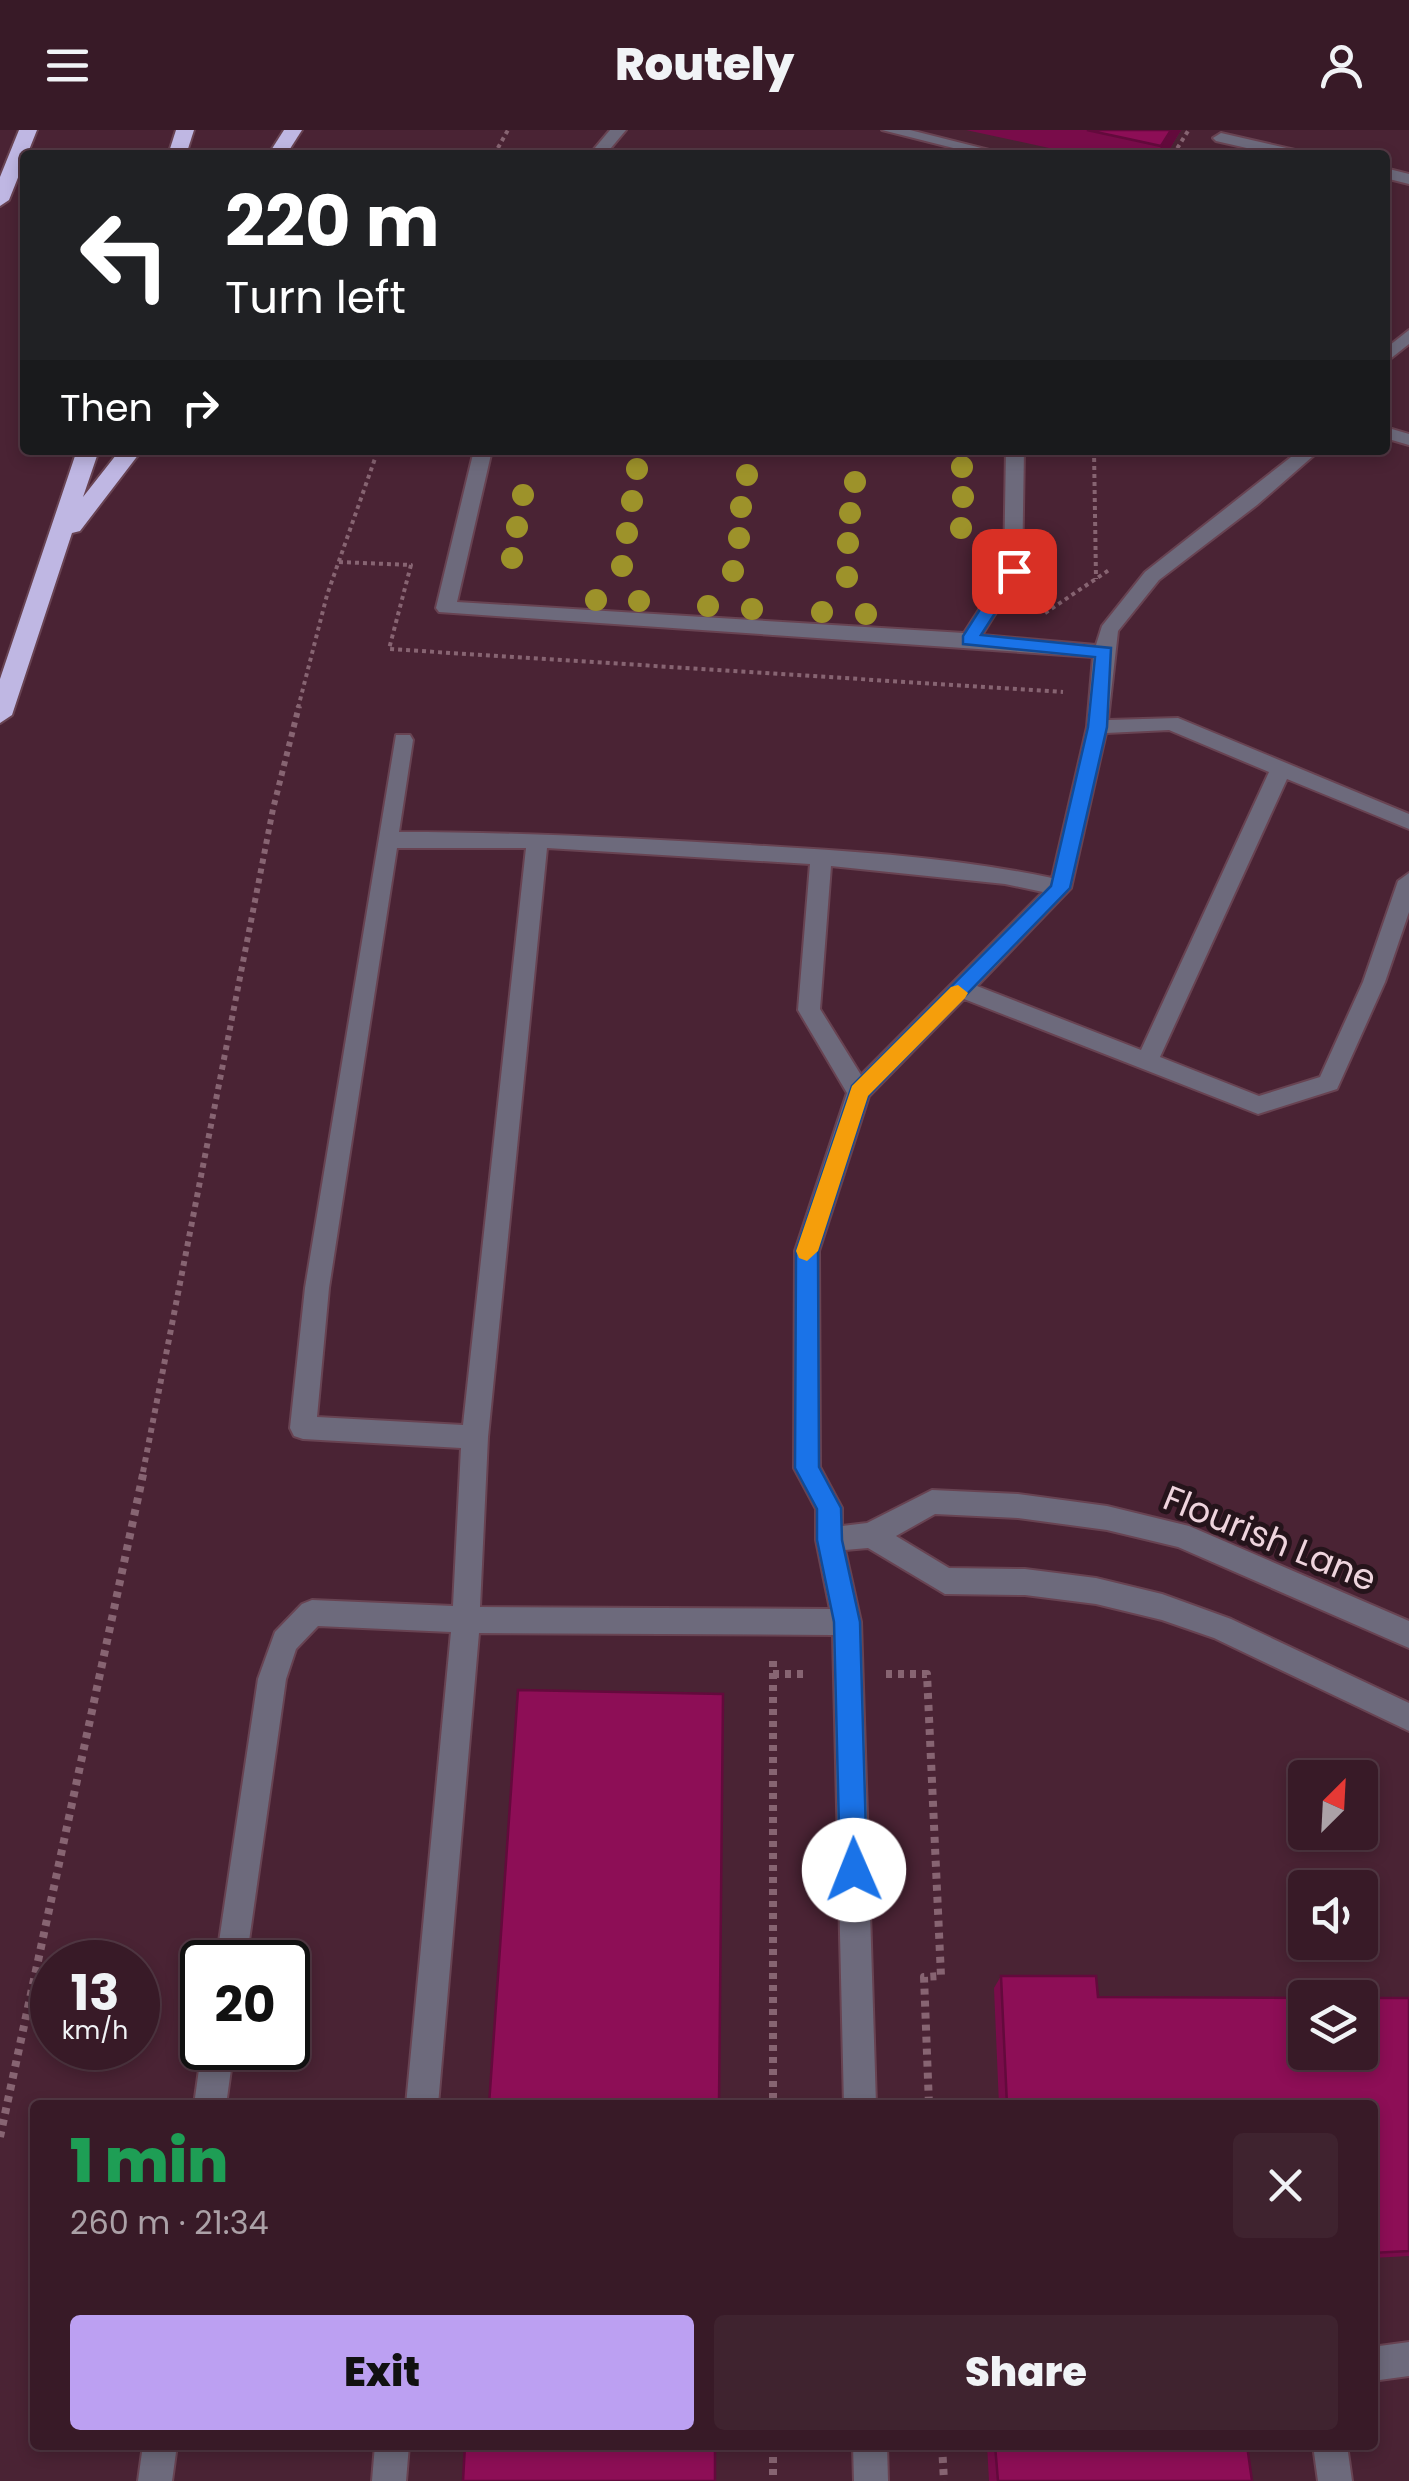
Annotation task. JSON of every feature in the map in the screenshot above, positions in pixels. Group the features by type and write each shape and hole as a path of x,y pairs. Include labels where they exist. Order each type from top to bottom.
{"highway":[{"path":"0,200 28,130"},
{"path":"0,715 86,455"},
{"path":"61,540 127,455"}],"street":[{"path":"601,150 618,130"},
{"path":"890,130 978,150"},
{"path":"1223,134 1282,150"},
{"path":"1390,353 1409,335"},
{"path":"482,455 446,608 1104,652"},
{"path":"969,640 1014,571 1015,455"},
{"path":"860,2100 847,1622 829,1540 829,1508 807,1468 807,1251 859,1092 1060,888 1098,727 1109,630 1152,576 1252,501 1305,455"},
{"path":"1098,727 1171,723 1409,822"},
{"path":"403,740 317,1288 303,1428 475,1437"},
{"path":"1147,1061 1281,769"},
{"path":"388,840 537,840 821,856 1005,876 1060,888"},
{"path":"422,2100 466,1620 475,1437 537,840"},
{"path":"821,856 809,1010 859,1092"},
{"path":"961,989 1258,1104 1329,1083 1374,982 1409,882"},
{"name":"Flourish Lane","path":"829,1540 871,1535 932,1502 1018,1506 1107,1518 1229,1554 1409,1635"},
{"path":"871,1535 945,1581 1025,1582 1078,1589 1176,1612 1221,1628 1409,1717"},
{"path":"234,1940 272,1679 285,1641 312,1613 466,1620 847,1622"},
{"path":"211,2100 215,2070"},
{"path":"1378,2363 1409,2359"},
{"path":"155,2481 159,2450"},
{"path":"389,2481 392,2450"},
{"path":"870,2450 870,2481"},
{"path":"1331,2450 1335,2481"}],"path":[{"path":"0,2136 137,1505 273,810 327,595 376,455"},
{"path":"1094,455 1096,579"},
{"path":"772,1647 773,2100"},
{"path":"773,1674 926,1674 941,1976 924,1976 929,2100"},
{"path":"773,2450 773,2481"},
{"path":"942,2450 944,2481"}],"building":[{"path":"1087,130 1171,130 1161,146"},
{"path":"518,1690 723,1694 719,2100 489,2100"},
{"path":"1001,1976 1096,1976 1098,1997 1288,1998 1288,2070 1378,2070 1378,1998 1409,1998 1409,2251 1378,2253 1378,2100 1007,2100"},
{"path":"465,2450 715,2450 715,2481 463,2481"},
{"path":"995,2450 1248,2450 1252,2481 998,2481"}],"slow traffic":[{"path":"807,1251 859,1092 958,993"}],"route":[{"path":"854,1870 847,1622 829,1540 829,1508 807,1468 807,1251 859,1092 1060,888 1098,727 1104,652 969,640 1014,571"}]}
